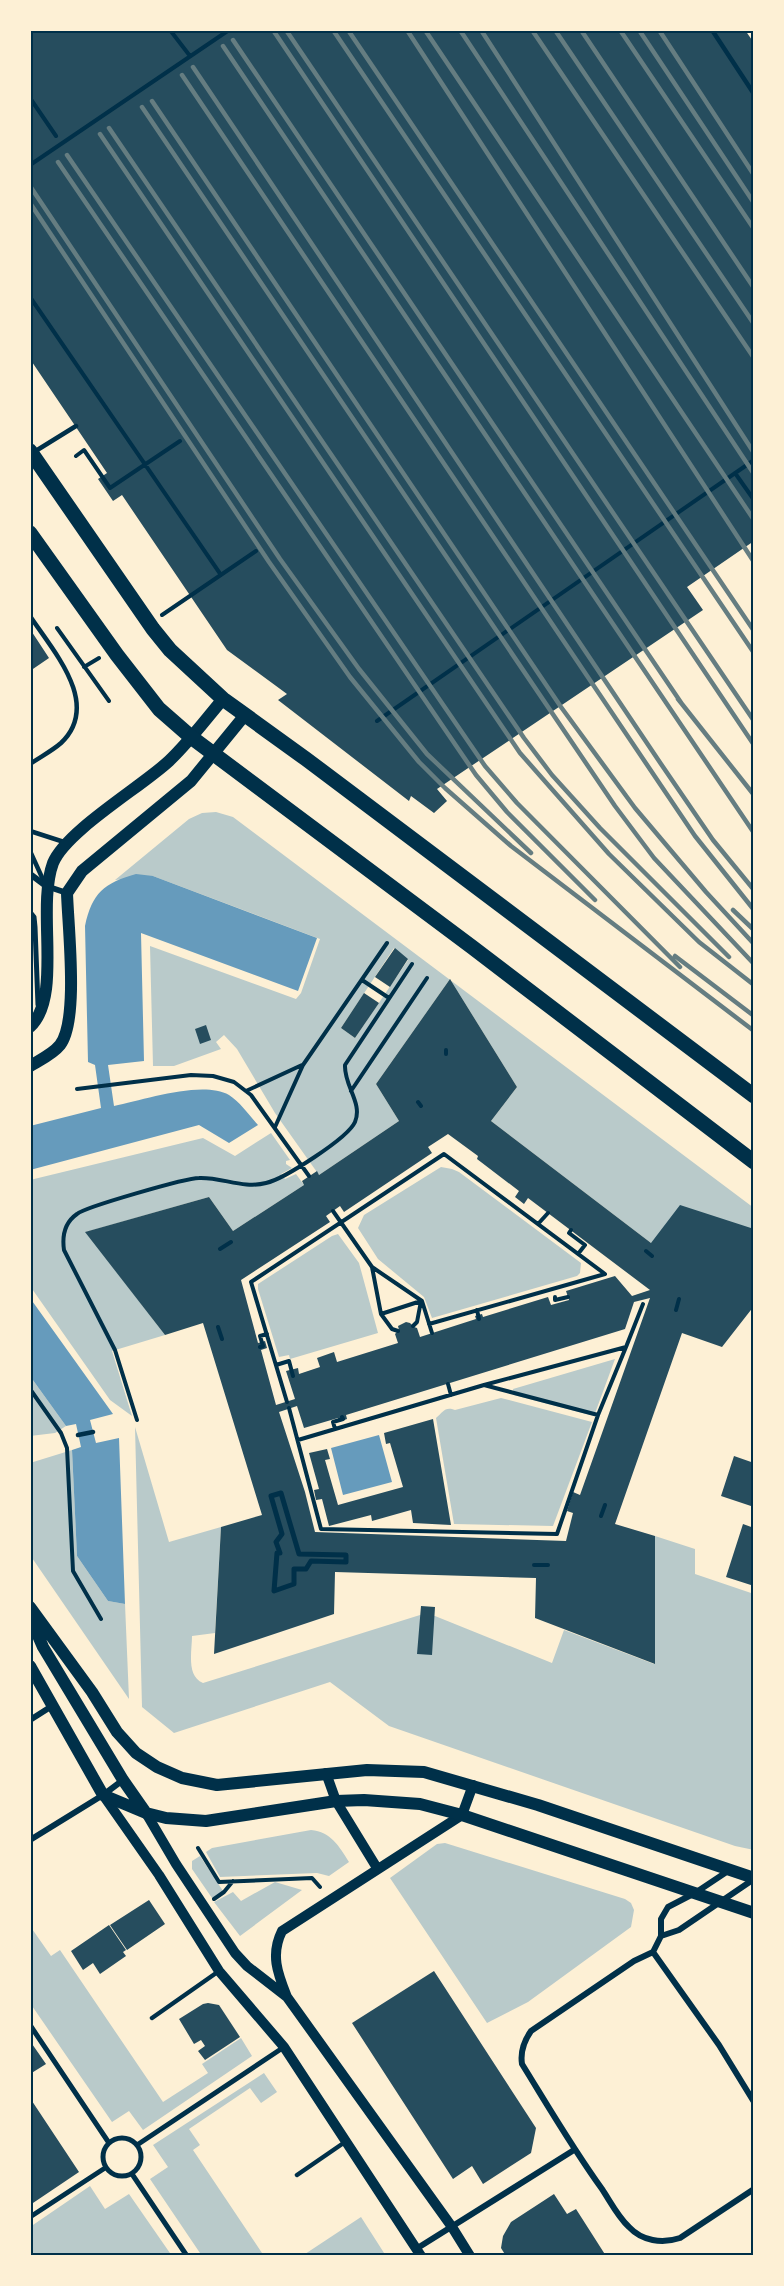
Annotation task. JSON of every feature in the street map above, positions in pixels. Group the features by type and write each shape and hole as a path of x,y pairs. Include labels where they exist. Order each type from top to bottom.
{"main road":[{"path":"31,452 153,629 193,673 223,699 316,766 754,1096"},
{"path":"30,533 117,655 159,709 191,737 754,1162"},
{"path":"30,1028 41,1012 47,981 46,886 54,861 66,843 169,761 223,699"},
{"path":"30,1066 60,1044 70,1022 67,893 82,871 191,781 245,715"},
{"path":"30,1607 92,1692 117,1732 136,1753 157,1767 182,1778 217,1785 326,1773 395,1770 424,1772 473,1785 754,1879"},
{"path":"30,1617 43,1647 123,1780 146,1813"},
{"path":"30,1666 103,1795 146,1813 166,1818 206,1821 336,1801 399,1801 420,1804 462,1815 754,1913"},
{"path":"729,1870 754,1873"}],"street":[{"path":"30,874 46,886 67,893"},
{"path":"30,912 34,917 35,927 38,1007 30,1022"},
{"path":"281,1493 299,1554 346,1556 346,1562 311,1562 306,1569 294,1569 294,1584 274,1591 277,1553 280,1553 276,1542 282,1534 271,1496 281,1493"},
{"path":"30,1720 52,1706"},
{"path":"326,1773 336,1801 377,1868"},
{"path":"30,1840 123,1780"},
{"path":"470,2256 452,2227 287,1997 275,1966 276,1942 282,1931 462,1815 473,1785"},
{"path":"103,1795 159,1875 219,1971 284,2047 419,2252 452,2227 574,2150"},
{"path":"146,1813 176,1864 235,1953 247,1966 287,1997"},
{"path":"729,1870 669,1907 661,1919 661,1936 653,1952 634,1961 540,2022 526,2039 522,2049 522,2064 574,2150 629,2228 643,2237 657,2242 680,2238 754,2189"},
{"path":"661,1936 679,1930 754,1879"},
{"path":"653,1952 719,2045 754,2102"},
{"path":"30,2025 109,2143"},
{"path":"137,2145 284,2047"},
{"path":"117,2138 128,2139 137,2145 141,2155 139,2166 132,2174 121,2176 112,2174 105,2168 102,2159 109,2143 117,2138"},
{"path":"30,2217 105,2168"},
{"path":"132,2174 187,2256"}],"lane":[{"path":"712,30 754,94"},
{"path":"31,452 76,426"},
{"path":"30,616 72,681 77,699 76,719 69,733 61,744 30,764"},
{"path":"30,831 66,843"},
{"path":"30,851 46,886"},
{"path":"78,1435 93,1432"},
{"path":"152,2018 219,1971"},
{"path":"297,2175 345,2142"}],"path":[{"path":"170,30 190,56"},
{"path":"30,165 229,30"},
{"path":"30,98 56,136"},
{"path":"30,297 221,575"},
{"path":"76,456 84,450 110,488 180,441"},
{"path":"377,721 754,460"},
{"path":"735,473 754,500"},
{"path":"189,597 256,551"},
{"path":"57,628 109,701"},
{"path":"275,1127 303,1065 387,943"},
{"path":"137,1420 115,1350 64,1250 63,1240 69,1221 85,1209 198,1178 249,1186 268,1183 302,1165 347,1133 356,1121 357,1104 344,1077 345,1065 412,964"},
{"path":"351,1091 427,978"},
{"path":"362,980 389,998"},
{"path":"245,1091 303,1065"},
{"path":"76,1089 192,1075 213,1076 234,1082 251,1095 309,1176"},
{"path":"418,1102 421,1106"},
{"path":"287,1402 251,1282 444,1154 605,1274 429,1324"},
{"path":"333,1211 372,1267 422,1301 432,1333"},
{"path":"538,1224 548,1213"},
{"path":"571,1230 569,1233 585,1245 578,1254"},
{"path":"220,1249 231,1242"},
{"path":"646,1251 652,1256"},
{"path":"372,1267 381,1314 392,1329 398,1330"},
{"path":"553,1289 555,1300 568,1297"},
{"path":"676,1311 679,1299"},
{"path":"381,1314 422,1301"},
{"path":"413,1326 417,1322 422,1301"},
{"path":"289,1408 321,1529 557,1534 598,1415 643,1304"},
{"path":"477,1310 479,1318"},
{"path":"218,1327 222,1339"},
{"path":"260,1347 263,1346 260,1336 267,1334"},
{"path":"298,1440 484,1385 626,1347"},
{"path":"276,1365 289,1361 293,1376"},
{"path":"448,1384 451,1395"},
{"path":"484,1385 598,1415"},
{"path":"30,1389 61,1433 67,1448 73,1571 101,1618"},
{"path":"335,1429 333,1422 343,1419 342,1417"},
{"path":"601,1516 605,1505"},
{"path":"534,1565 548,1565"},
{"path":"198,1848 219,1882 312,1878 320,1887"},
{"path":"219,1896 233,1881"}],"shaded area":[{"path":"216,812 233,817 450,980 376,1084 399,1121 319,1175 275,1113 237,1049 224,1035 216,1042 221,1049 174,1066 153,1066 150,946 296,999 301,993 320,939 153,876 115,880 189,819 202,813","holes":["394,948 408,960 355,1038 341,1028"]},
{"path":"451,981 754,1208 754,1229 651,1243 491,1121 517,1087"},
{"path":"271,1133 290,1160 286,1161 286,1164 292,1168 281,1174 285,1179 296,1174 304,1185 233,1231 209,1197 86,1232 165,1335 112,1351 132,1416 110,1400 30,1286 30,1180 203,1138 235,1156"},
{"path":"441,1167 459,1172 581,1263 580,1273 577,1276 432,1318 424,1297 378,1259 358,1228 364,1215"},
{"path":"338,1234 359,1263 378,1333 290,1359 289,1355 279,1357 258,1284"},
{"path":"615,1359 594,1416 514,1395 513,1389"},
{"path":"30,1376 66,1426 55,1433 30,1436"},
{"path":"501,1398 592,1422 553,1526 454,1524 436,1418 446,1409 455,1410"},
{"path":"135,1427 169,1542 221,1527 215,1633 192,1636 192,1669 194,1675 203,1683 420,1615 435,1616 552,1663 564,1630 654,1664 655,1536 695,1549 695,1574 754,1594 754,1850 735,1846 389,1726 330,1682 174,1733 142,1707"},
{"path":"72,1450 77,1556 108,1601 125,1604 129,1699 30,1555 30,1463"},
{"path":"311,1830 329,1837 338,1845 349,1862 329,1876 317,1873 220,1877 206,1852 212,1848"},
{"path":"445,1843 625,1899 631,1903 634,1910 631,1927 528,2002 487,2023 390,1878 437,1844"},
{"path":"200,1856 223,1891 212,1898 192,1869 192,1861"},
{"path":"275,1882 302,1890 240,1936 214,1902 233,1892 241,1901"},
{"path":"30,1926 51,1956 60,1950 163,2102 208,2073 202,2064 241,2038 252,2056 143,2130 129,2111 112,2122 30,2003"},
{"path":"264,2073 277,2092 261,2103 250,2088 189,2129 200,2145 193,2150 264,2256 202,2256 150,2179 168,2167 153,2145"},
{"path":"90,2186 105,2209 129,2194 172,2256 30,2256 30,2227"},
{"path":"361,2217 386,2256 302,2256"}],"water":[{"path":"136,874 153,876 317,938 298,991 141,933 144,1061 108,1065 114,1106 189,1090 218,1091 233,1098 258,1125 229,1143 199,1125 30,1170 30,1126 101,1108 95,1065 88,1062 85,926 91,905 101,891 116,881"},
{"path":"30,1298 113,1414 90,1420 96,1443 119,1438 125,1604 108,1601 77,1556 72,1450 81,1447 76,1424 66,1426 30,1376"},
{"path":"379,1435 392,1482 343,1495 331,1448"}],"building":[{"path":"30,30 745,30 754,43 754,541 687,587 703,610 437,789 447,801 434,813 411,796 409,801 278,700 287,694 227,650 122,495 113,501 98,479 107,473 30,359"},
{"path":"30,629 49,658 30,671"},
{"path":"395,948 408,959 390,987 375,977"},
{"path":"450,979 517,1087 491,1121 651,1243 680,1205 754,1229 754,1306 722,1347 682,1333 615,1524 655,1536 655,1664 535,1618 536,1578 335,1572 334,1614 214,1654 221,1527 262,1515 203,1323 165,1335 85,1232 209,1197 233,1231 304,1185 302,1181 317,1171 319,1175 399,1121 376,1084","holes":["448,1134 519,1191 515,1197 524,1204 528,1198 650,1290 632,1296 615,1276 566,1291 569,1300 551,1305 548,1297 483,1317 482,1314 478,1315 475,1316 476,1319 420,1337 417,1328 406,1322 398,1326 399,1330 395,1334 398,1343 337,1362 334,1352 317,1358 320,1367 299,1374 298,1368 286,1371 295,1399 276,1405 261,1350 267,1348 265,1341 258,1343 241,1280 330,1222 326,1216 340,1206 344,1212 432,1153 428,1147","650,1298 580,1495 573,1492 567,1511 573,1513 566,1541 315,1532 305,1492 279,1412 297,1406 304,1428 338,1418 339,1422 347,1419 346,1415 625,1329 634,1302"]},
{"path":"364,993 379,1003 355,1038 341,1028"},
{"path":"206,1025 211,1040 200,1044 195,1029"},
{"path":"433,1419 451,1525 413,1523 411,1510 372,1521 371,1515 329,1526 322,1499 316,1500 314,1490 319,1489 309,1453 327,1449 330,1459 325,1460 338,1505 403,1487 390,1443 386,1444 384,1433"},
{"path":"734,1456 754,1463 754,1507 721,1496"},
{"path":"743,1524 754,1528 754,1586 726,1577"},
{"path":"421,1606 435,1607 432,1655 417,1654"},
{"path":"149,1900 165,1924 127,1950 110,1925"},
{"path":"109,1925 126,1950 123,1952 126,1956 100,1974 93,1963 83,1970 71,1951"},
{"path":"434,1971 536,2128 531,2153 483,2184 472,2166 453,2179 352,2023"},
{"path":"208,2003 219,2005 240,2037 205,2060 198,2051 205,2046 201,2040 194,2044 179,2019"},
{"path":"30,2041 46,2064 30,2074"},
{"path":"30,2098 79,2172 30,2205"},
{"path":"554,2194 567,2214 576,2209 606,2256 506,2256 501,2248 503,2236 511,2222"}],"railway":[{"path":"273,30 754,745"},
{"path":"286,30 754,721"},
{"path":"333,30 754,653"},
{"path":"348,30 754,631"},
{"path":"407,30 754,562"},
{"path":"425,30 754,520"},
{"path":"460,30 754,474"},
{"path":"481,30 754,453"},
{"path":"532,30 754,358"},
{"path":"555,30 754,324"},
{"path":"581,30 754,288"},
{"path":"620,30 754,229"},
{"path":"639,30 754,203"},
{"path":"659,30 754,175"},
{"path":"233,40 682,704"},
{"path":"223,46 754,833"},
{"path":"193,67 661,764 713,840 754,890"},
{"path":"182,75 695,836 754,910"},
{"path":"152,101 561,707 635,808 706,892 754,944"},
{"path":"142,107 615,806 654,858 754,964"},
{"path":"109,128 524,738 552,775 600,828 729,957"},
{"path":"100,134 520,753 609,854 699,942 754,985"},
{"path":"67,155 485,766 517,803 680,967"},
{"path":"58,162 476,775 507,812 595,900"},
{"path":"30,186 280,559 359,669 427,754 531,853"},
{"path":"30,203 269,562 350,677 419,762 511,846 754,1031"},
{"path":"678,699 754,795"},
{"path":"733,910 754,930"},
{"path":"675,956 754,1016"}]}
